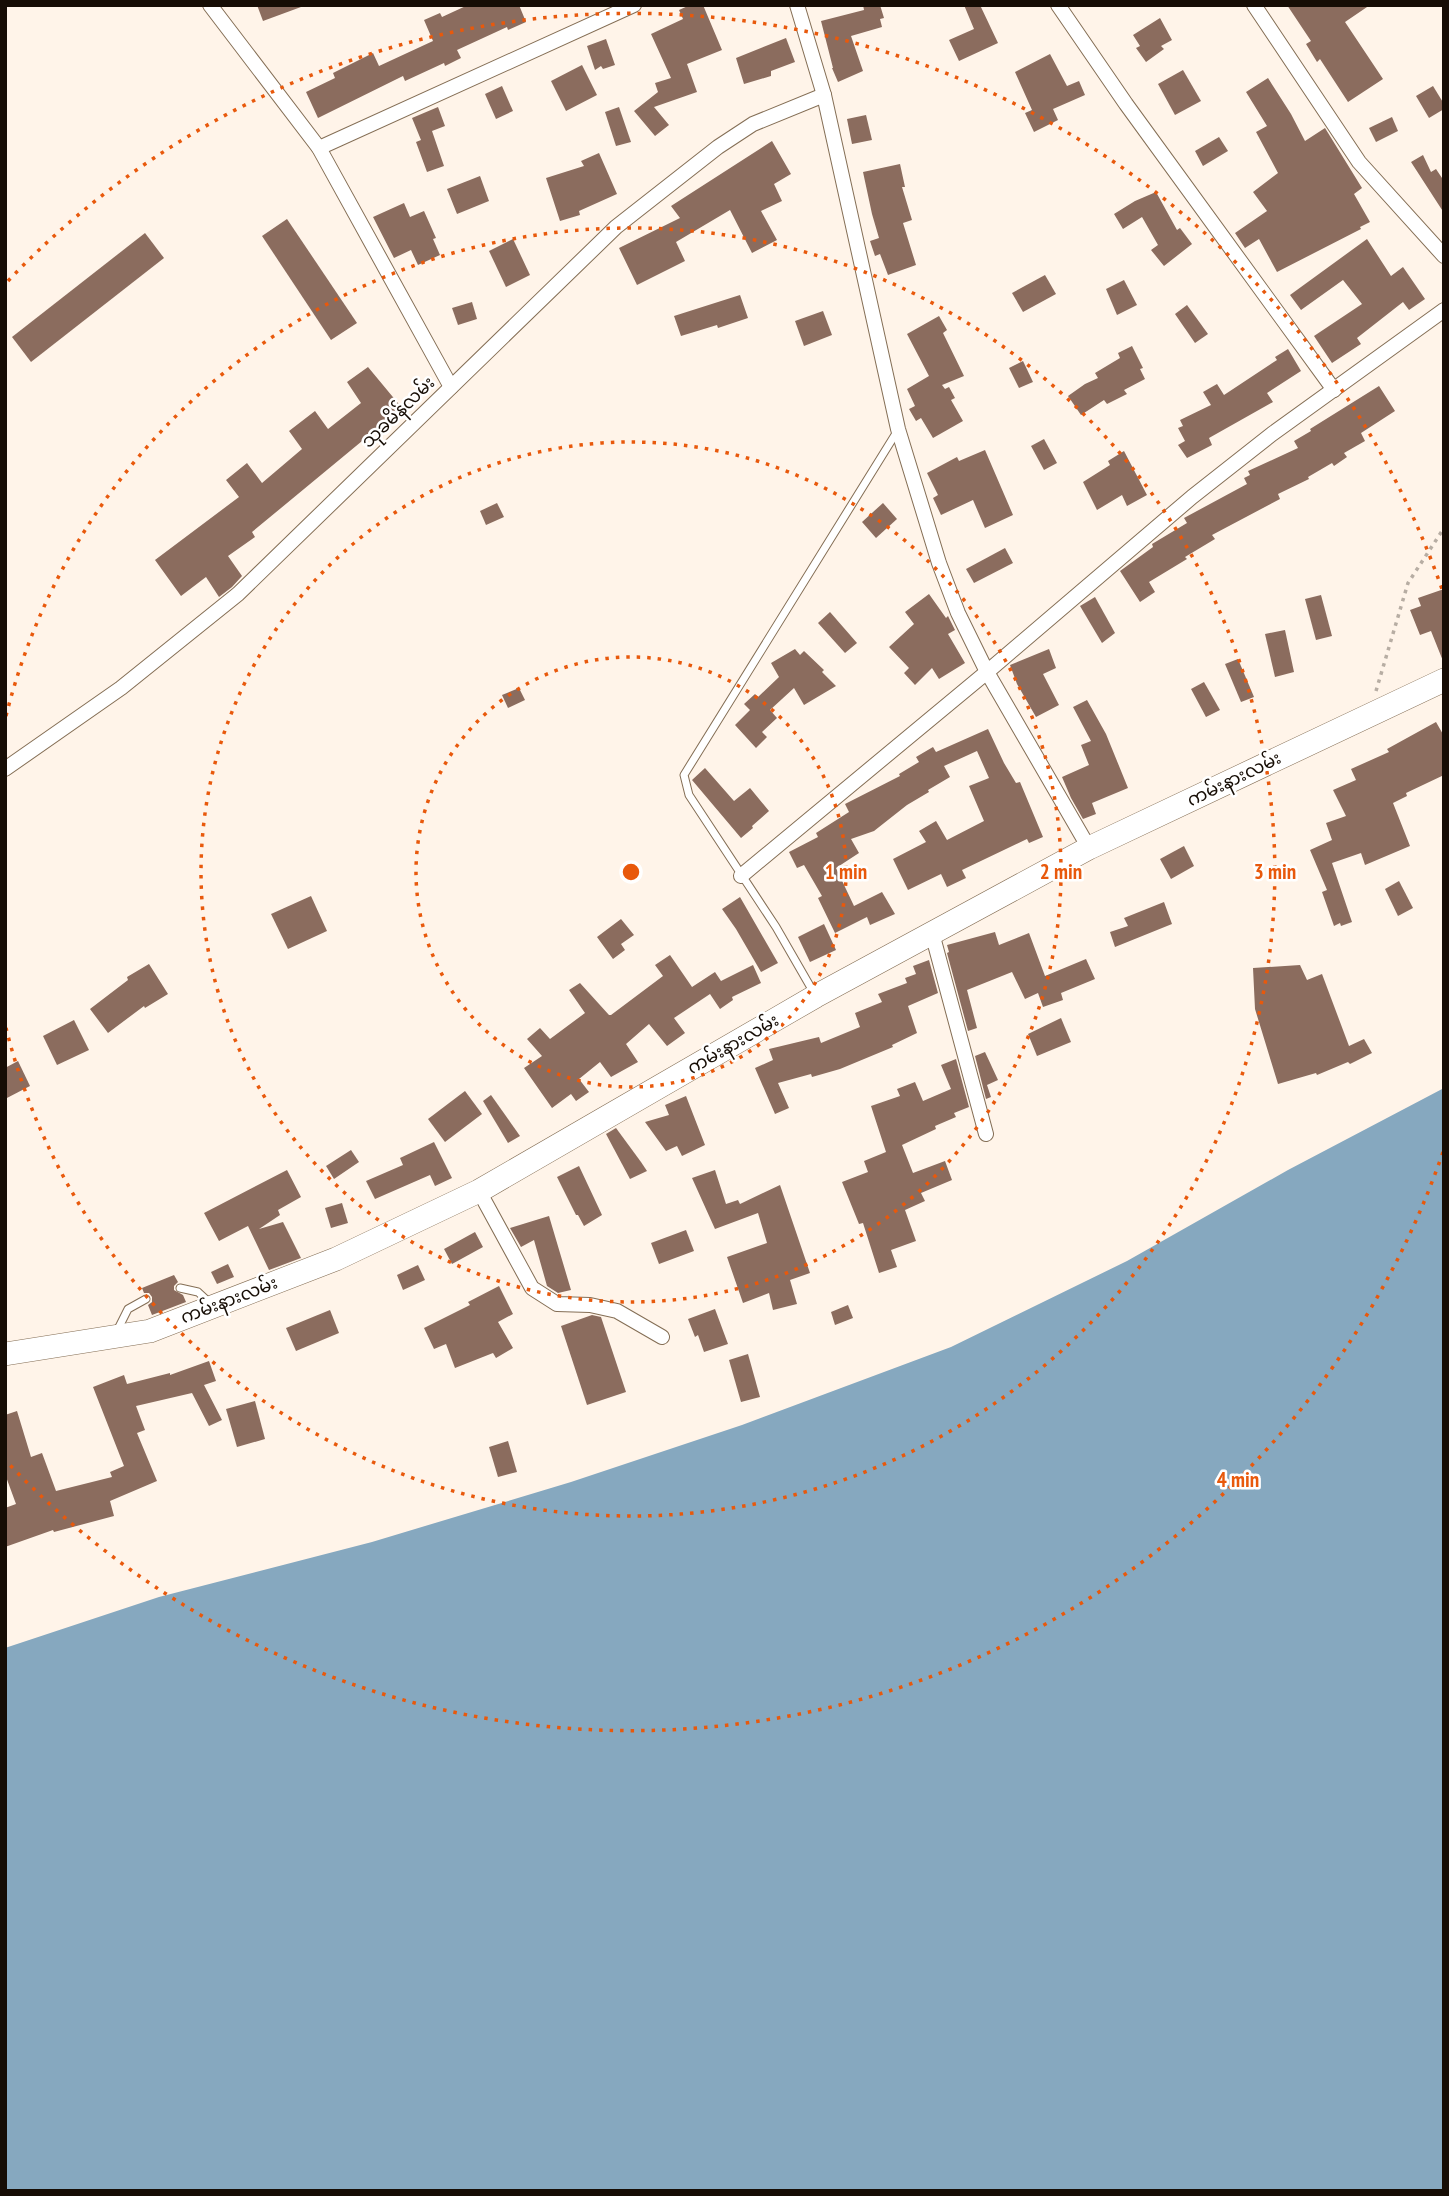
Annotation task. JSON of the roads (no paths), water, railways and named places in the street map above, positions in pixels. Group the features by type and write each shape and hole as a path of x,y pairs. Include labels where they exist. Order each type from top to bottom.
{"main road":[{"name":"ကမ်းနားလမ်း","path":"5,1354 150,1331 336,1259 480,1191 816,996 1089,848 1444,680"}],"street":[{"path":"319,148 634,5"},
{"path":"797,5 824,95 898,429 939,563 958,613 987,672 1089,848"},
{"path":"1058,5 1126,104 1334,390"},
{"path":"1254,5 1359,162 1444,256"},
{"path":"215,6 319,148 452,387"},
{"name":"သုခမိန်လမ်း","path":"5,769 121,688 238,594 616,227 753,124 824,95"},
{"path":"741,876 1192,498 1272,435 1444,310"},
{"path":"932,933 986,1134"},
{"path":"480,1191 532,1288 557,1304 590,1305 617,1311 662,1337"}],"lane":[{"path":"816,996 776,927 689,795 684,775 898,429"},
{"path":"180,1288 198,1292 214,1306"},
{"path":"114,1337 128,1309 146,1299"}],"water":[{"path":"1444,1088 1444,2191 5,2191 5,1648 159,1597 372,1542 571,1482 742,1425 951,1347 1127,1261 1288,1170"}]}
